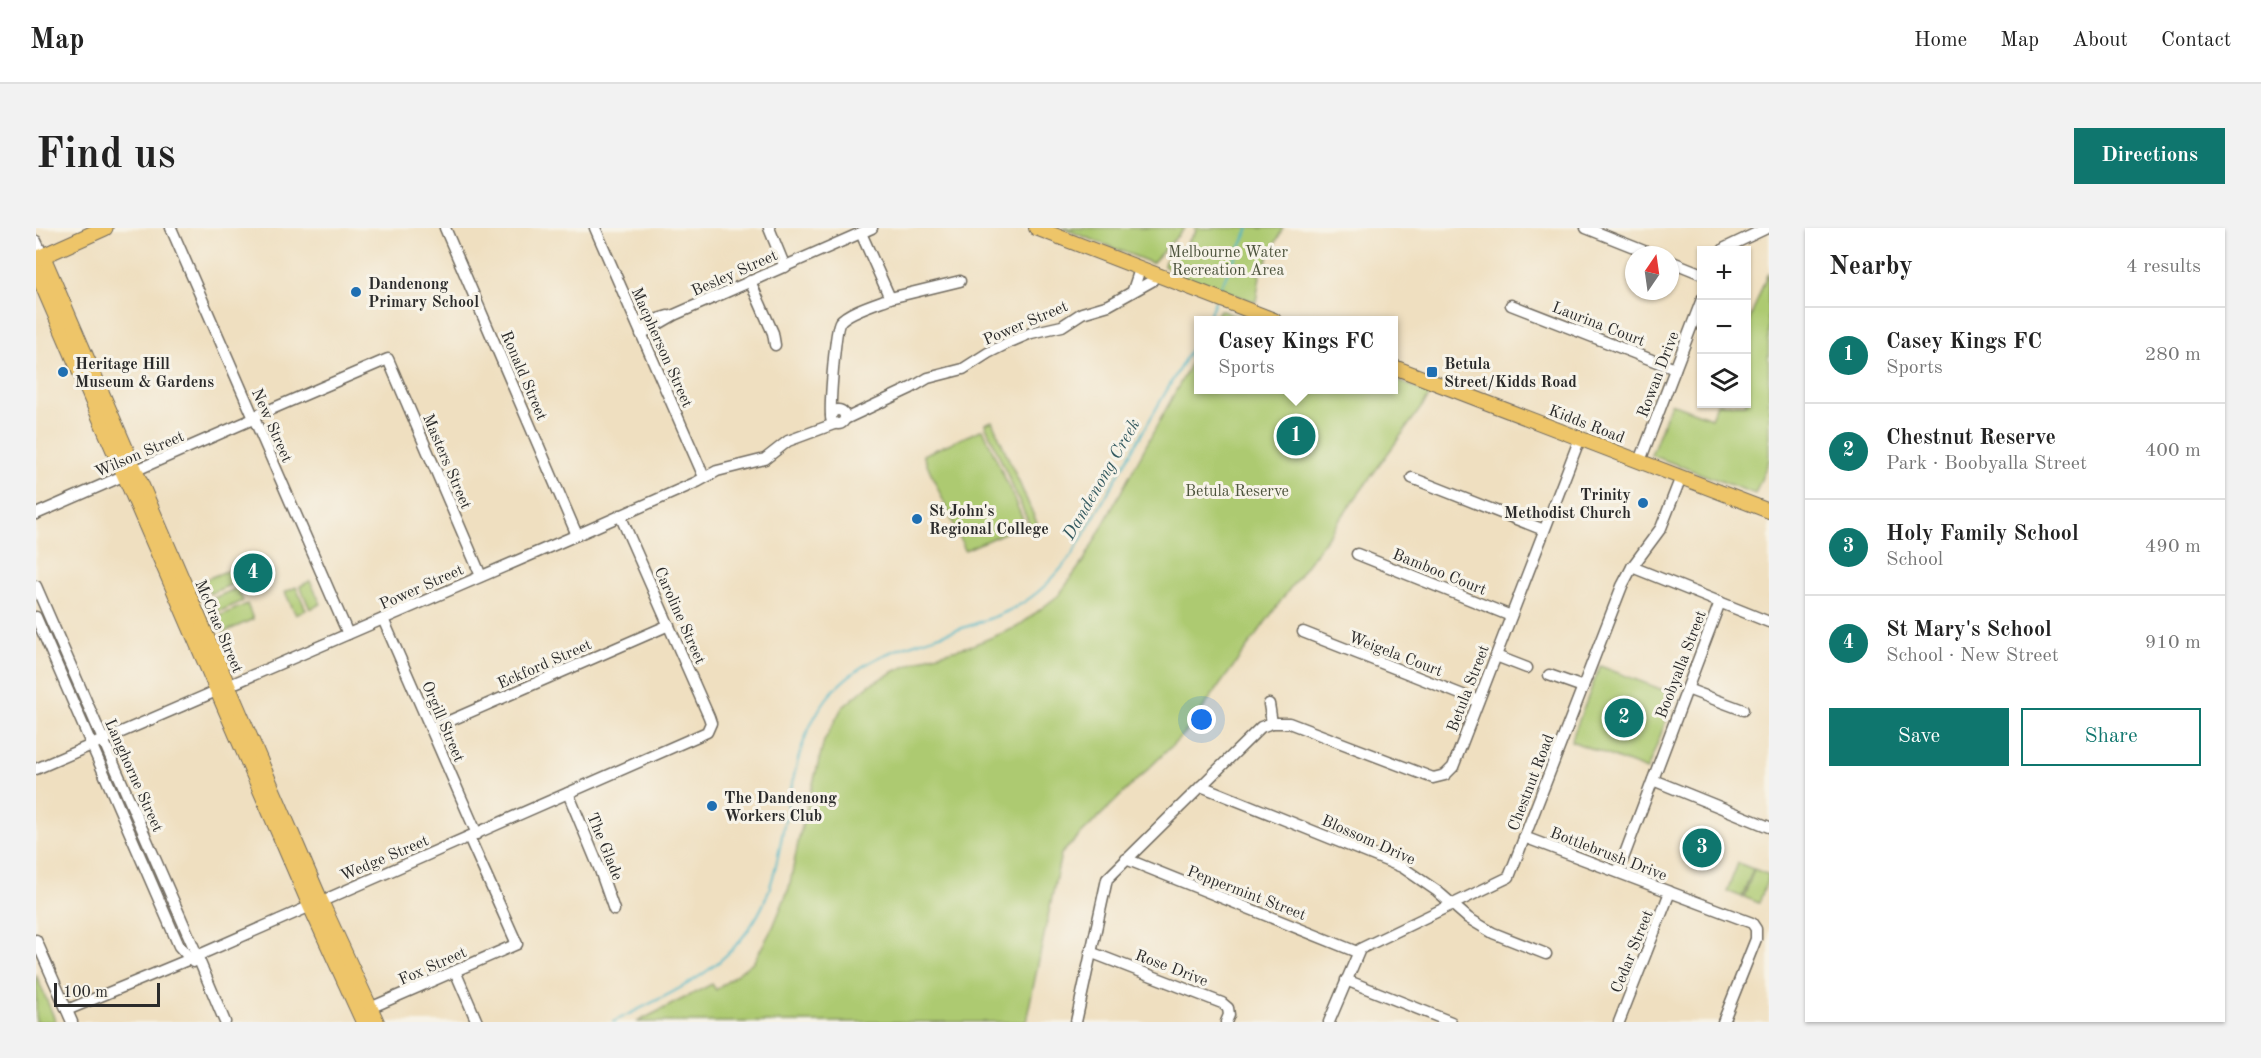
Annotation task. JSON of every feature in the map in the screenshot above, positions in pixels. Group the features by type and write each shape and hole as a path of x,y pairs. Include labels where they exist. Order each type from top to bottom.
{"highway":[{"path":"39,257 105,228"}],"main road":[{"path":"1036,228 1262,316"},
{"path":"50,274 56,262 58,249"},
{"name":"McCrae Street","path":"39,257 50,274 130,473"},
{"name":"McCrae Street","path":"36,271 130,473 364,1014 377,1022"},
{"name":"Kidds Road","path":"1398,369 1769,511"}],"street":[{"name":"New Street","path":"171,228 348,634"},
{"name":"Ronald Street","path":"445,228 577,535"},
{"name":"Macpherson Street","path":"595,228 704,477"},
{"path":"769,228 785,267"},
{"name":"Besley Street","path":"640,330 872,228"},
{"path":"1586,228 1631,246"},
{"path":"1728,246 1743,233 1767,228"},
{"path":"861,233 890,298"},
{"name":"McCrae Street","path":"36,241 39,257"},
{"path":"1679,265 1697,272"},
{"path":"1134,290 1140,269"},
{"name":"Power Street","path":"36,769 577,535 725,468 765,459 783,444 816,430 837,416 862,410 928,378 963,369 1010,342 1031,333 1062,326 1082,314 1109,305 1152,281 1154,274"},
{"path":"750,281 773,333 775,345"},
{"path":"837,416 833,393 835,336 839,323 846,317 890,298 960,281"},
{"name":"Rowan Drive","path":"1640,461 1700,300"},
{"name":"Laurina Court","path":"1511,305 1675,369"},
{"name":"Wilson Street","path":"36,514 388,359"},
{"name":"Masters Street","path":"388,359 481,576"},
{"name":"Betula Street","path":"1272,723 1289,723 1433,778 1445,776 1453,767 1580,438"},
{"name":"Chestnut Road","path":"1357,952 1368,943 1509,877 1622,586 1632,567 1661,528 1681,477"},
{"path":"1412,478 1544,530"},
{"name":"Caroline Street","path":"620,516 709,717 710,727"},
{"name":"Bamboo Court","path":"1357,554 1511,616"},
{"path":"1632,567 1769,622"},
{"name":"Langhorne Street","path":"36,586 104,740 193,957 205,976 225,1022"},
{"name":"Boobyalla Street","path":"1618,872 1720,602"},
{"name":"Langhorne Street","path":"36,617 176,939 183,952 193,957"},
{"name":"Orgill Street","path":"384,619 431,729 517,944"},
{"name":"Eckford Street","path":"431,729 669,625"},
{"name":"Weigela Court","path":"1303,632 1478,701"},
{"path":"1496,656 1527,668"},
{"path":"1549,675 1583,687"},
{"path":"1687,689 1743,710"},
{"path":"1076,1022 1106,881 1261,727 1272,723 1269,704"},
{"name":"Wedge Street","path":"67,1010 316,904 703,734 710,727"},
{"path":"1653,780 1769,827"},
{"name":"Blossom Drive","path":"1201,786 1402,867 1437,891 1468,918 1493,933 1546,954"},
{"name":"The Glade","path":"568,793 614,910"},
{"name":"Bottlebrush Drive","path":"1524,837 1749,921 1756,930 1756,939 1724,1022"},
{"name":"Peppermint Street","path":"1126,859 1357,952"},
{"name":"Cedar Street","path":"1619,1022 1670,892"},
{"path":"36,940 72,1022"},
{"name":"Fox Street","path":"364,1014 517,944"},
{"name":"Rose Drive","path":"1090,952 1222,1003 1228,1008 1229,1015 1226,1022"},
{"path":"1329,1022 1357,952"},
{"path":"454,971 477,1022"},
{"path":"1346,980 1451,1022"}],"green space":[{"path":"1062,228 1185,228 1152,263"},
{"name":"Melbourne Water Recreation Area","path":"1195,228 1283,228 1261,272 1258,273 1260,276 1256,302 1183,278 1164,266 1165,261 1177,247 1182,250 1196,231"},
{"path":"1768,272 1769,460 1755,494 1651,455 1671,403 1711,418 1715,408 1751,408 1751,317"},
{"path":"1220,310 1236,316 1216,316"},
{"name":"Betula Reserve","path":"1194,357 1194,394 1398,394 1398,381 1431,394 1185,733 1061,854 1026,1022 637,1022 712,984 716,990 754,961 773,927 789,888 799,838 824,741 842,708 869,685 895,671 931,656 973,645 1017,627 1059,595 1084,560"},
{"path":"992,421 1041,532 1034,535 985,424"},
{"path":"983,429 1025,524 965,550 923,455"},
{"path":"229,570 234,583 210,594 204,580"},
{"path":"310,581 321,604 310,609 300,586"},
{"path":"296,587 306,610 296,615 285,592"},
{"path":"237,588 243,601 218,612 212,599"},
{"path":"247,604 253,619 223,633 217,617"},
{"path":"1600,666 1676,695 1647,770 1571,741"},
{"path":"1738,863 1753,869 1742,897 1727,891"},
{"path":"1754,869 1769,875 1759,903 1744,897"},
{"path":"36,975 56,1022 36,1022"}],"waterway":[{"name":"Dandenong Creek","path":"1218,293 1249,228"},
{"name":"Dandenong Creek","path":"1209,316 1215,301"},
{"name":"Dandenong Creek","path":"613,1022 699,977 735,947 750,928 763,905 772,880 802,747 812,722 827,698 846,679 867,664 914,643 963,628 1012,609 1045,585 1072,555 1194,343"}],"place":[{"name":"Dandenong Primary School","path":"356,292"},
{"name":"Heritage Hill Museum & Gardens","path":"63,372"},
{"name":"Betula Street/Kidds Road","path":"1432,372"},
{"name":"Casey Kings FC","path":"1296,436"},
{"name":"Trinity Methodist Church","path":"1643,503"},
{"name":"St John's Regional College","path":"917,519"},
{"name":"St Mary's School","path":"253,573"},
{"name":"Chestnut Reserve","path":"1624,718"},
{"name":"The Dandenong Workers Club","path":"712,806"},
{"name":"Holy Family School","path":"1702,848"}]}
